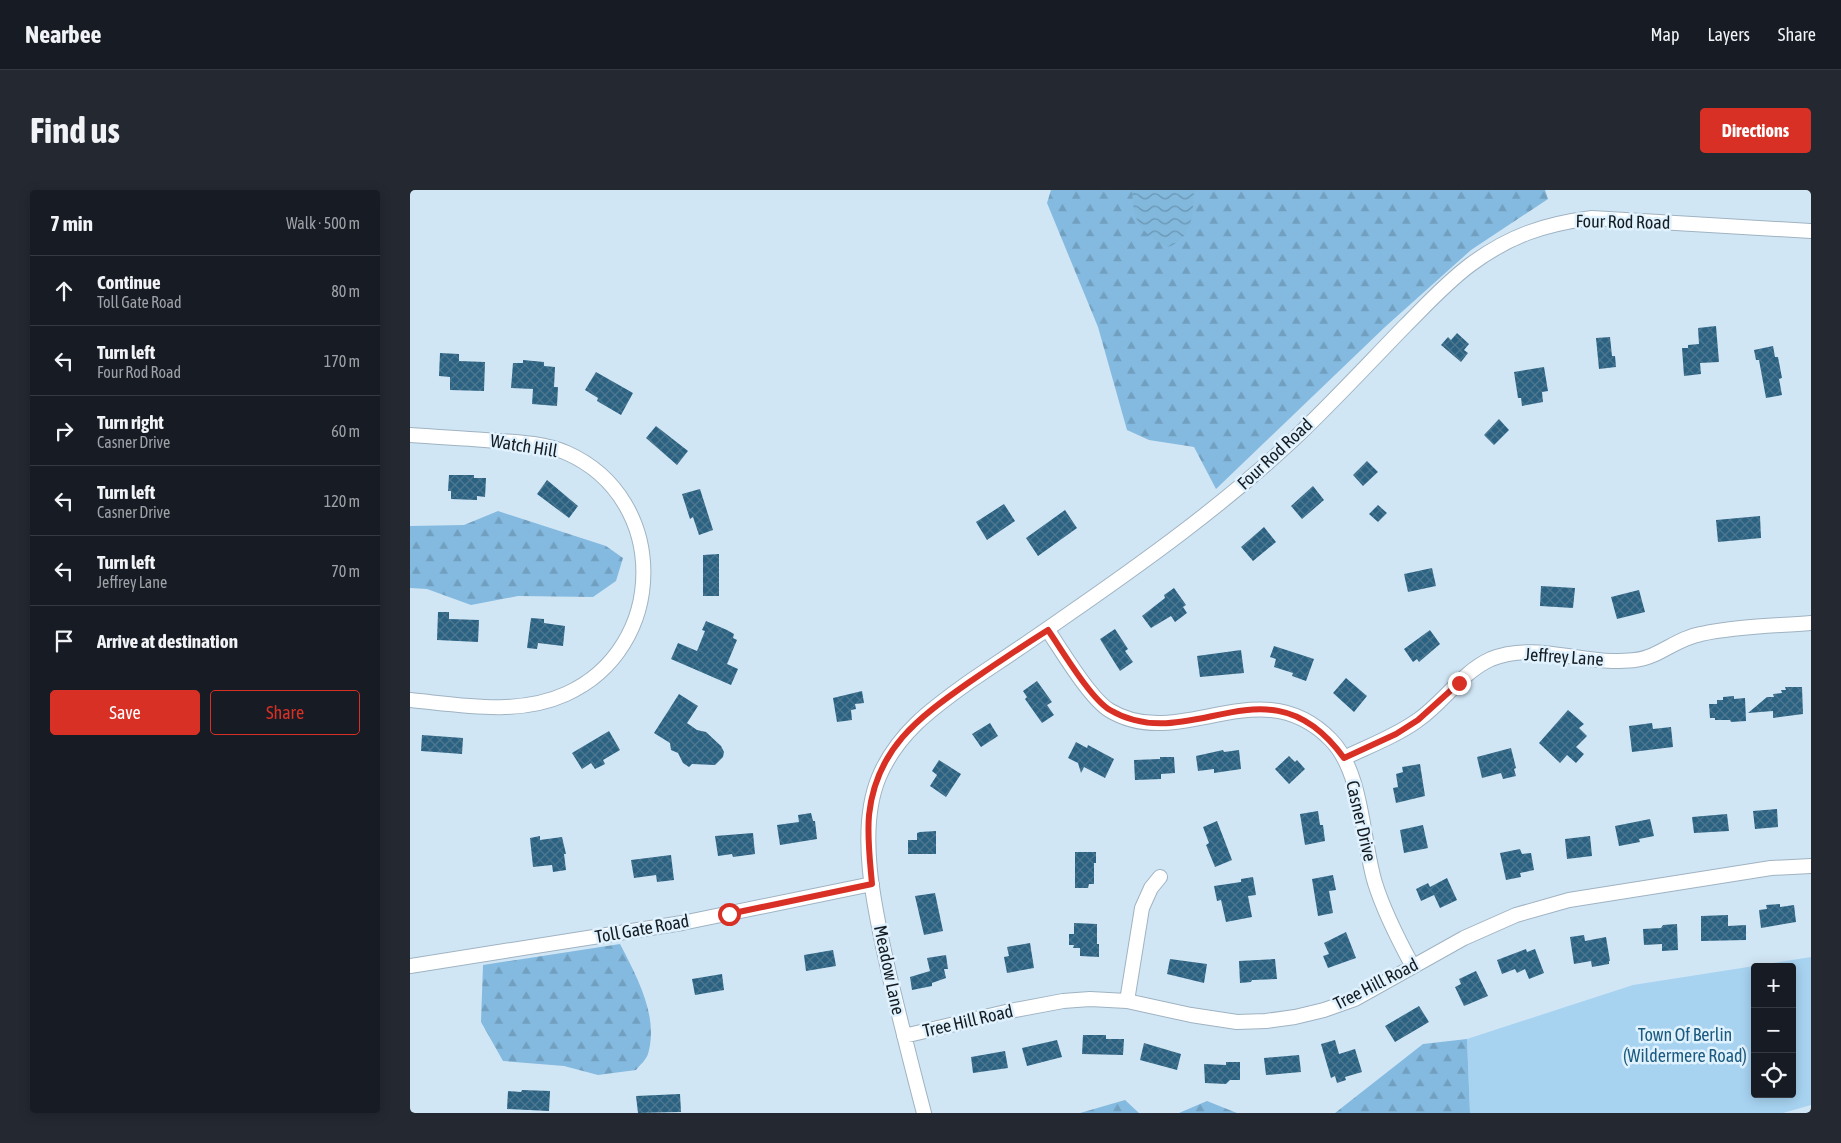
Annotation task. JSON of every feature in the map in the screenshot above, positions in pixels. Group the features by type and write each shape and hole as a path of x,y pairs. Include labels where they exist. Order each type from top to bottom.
{"street":[{"name":"Four Rod Road","path":"872,884 869,851 870,815 877,782 886,760 916,722 935,706 1146,561 1214,510 1294,439 1439,291 1467,267 1494,248 1515,237 1539,228 1566,221 1592,218 1811,231"},
{"name":"Watch Hill","path":"410,435 512,442 542,446 567,454 591,468 610,485 624,504 635,524 641,543 644,563 643,584 634,625 614,657 601,671 584,684 546,701 524,706 476,706 410,700"},
{"name":"Jeffrey Lane","path":"1344,758 1396,734 1418,720 1476,668 1492,659 1528,652 1556,653 1610,661 1633,660 1652,655 1674,643 1699,634 1729,629 1811,623"},
{"name":"Casner Drive","path":"1048,630 1093,695 1109,710 1126,718 1168,724 1249,709 1273,709 1295,716 1315,726 1332,741 1344,758 1351,775 1375,882 1394,931 1412,965"},
{"name":"Tree Hill Road","path":"904,1036 1010,1011 1063,1001 1090,999 1128,1001 1191,1015 1237,1022 1266,1021 1310,1013 1347,1001 1383,984 1412,965 1464,938 1516,915 1569,900 1771,868 1811,866"},
{"path":"1128,1001 1142,908 1151,888 1160,877"},
{"name":"Toll Gate Road","path":"410,966 682,923 872,884"},
{"name":"Meadow Lane","path":"872,884 882,942 924,1113"}],"green space":[{"path":"1051,190 1545,190 1548,199 1471,250 1385,327 1216,489 1194,447 1149,440 1127,430 1098,327 1047,203"},
{"path":"498,511 606,546 623,558 616,581 593,597 518,596 471,605 427,589 410,588 410,526 464,525"},
{"path":"620,944 639,983 651,1025 651,1040 648,1054 636,1070 598,1075 564,1066 503,1061 481,1022 483,965"},
{"name":"Town Of Berlin (Wildermere Road)","path":"1811,957 1811,1105 1783,1113 1470,1113 1467,1039 1633,985 1751,966 1751,1098 1796,1098 1796,963 1773,963"},
{"path":"1467,1039 1470,1113 1335,1113 1423,1044"},
{"path":"1125,1100 1139,1113 1080,1113"},
{"path":"1207,1101 1237,1113 1179,1113"}],"water":[{"path":"1132,190 1194,190 1190,224 1182,238 1168,247 1150,236 1136,218"}],"building":[{"path":"1716,326 1719,362 1700,363 1701,374 1684,376 1682,348 1688,348 1688,345 1699,344 1698,328"},
{"path":"1457,333 1469,344 1464,350 1468,353 1461,362 1441,345 1448,337 1451,340"},
{"path":"1610,337 1612,356 1615,356 1616,367 1599,369 1596,338"},
{"path":"1773,346 1775,357 1778,357 1782,378 1779,379 1782,395 1766,398 1759,360 1756,360 1754,350"},
{"path":"440,353 459,354 459,361 485,362 484,391 450,390 450,377 439,376"},
{"path":"523,360 544,362 544,366 555,367 554,387 558,387 557,406 532,404 533,389 511,388 513,363 523,363"},
{"path":"1544,367 1548,391 1542,392 1543,402 1522,406 1521,398 1518,398 1514,372"},
{"path":"596,372 633,393 621,415 597,401 598,398 585,390"},
{"path":"1499,419 1509,430 1494,445 1484,435"},
{"path":"656,426 688,451 677,465 646,438"},
{"path":"1367,461 1378,472 1363,486 1353,475"},
{"path":"449,475 474,475 474,478 486,478 485,497 477,496 477,500 451,499 451,491 448,491"},
{"path":"547,480 578,506 569,518 537,494"},
{"path":"1313,486 1324,500 1302,519 1291,506"},
{"path":"700,489 713,530 699,535 693,517 690,519 682,494"},
{"path":"1004,504 1015,521 987,540 976,522"},
{"path":"1378,505 1387,513 1378,522 1369,514"},
{"path":"1065,510 1077,528 1038,556 1026,538"},
{"path":"1760,516 1761,538 1718,542 1716,520"},
{"path":"1264,527 1276,542 1253,561 1241,547"},
{"path":"719,554 719,596 703,596 703,555"},
{"path":"1432,568 1436,586 1408,592 1404,574"},
{"path":"1541,586 1575,588 1573,608 1540,606"},
{"path":"1174,588 1186,605 1183,607 1187,613 1175,622 1171,616 1151,628 1142,616 1165,598 1164,595"},
{"path":"1639,590 1645,612 1617,619 1611,597"},
{"path":"438,612 449,612 449,619 479,620 478,642 437,640"},
{"path":"531,618 544,619 544,623 565,626 563,646 538,643 537,649 527,648"},
{"path":"706,621 734,634 733,638 737,640 727,664 738,669 731,685 671,659 678,643 697,651 705,631 702,630"},
{"path":"1115,629 1128,649 1125,651 1133,662 1120,671 1100,639"},
{"path":"1430,630 1440,644 1419,662 1417,659 1413,662 1404,649"},
{"path":"1274,646 1314,659 1306,681 1292,676 1293,673 1274,667 1276,659 1270,657"},
{"path":"1241,650 1244,673 1200,677 1197,656"},
{"path":"1346,678 1367,696 1354,712 1333,693"},
{"path":"1037,681 1052,702 1047,705 1054,715 1042,723 1025,699 1027,697 1023,691"},
{"path":"1785,687 1802,687 1803,714 1773,718 1773,711 1748,713 1767,697 1774,697 1773,694 1782,693 1781,690 1786,690"},
{"path":"862,691 864,703 855,704 856,709 851,710 852,720 837,722 833,698"},
{"path":"679,694 698,706 687,723 697,730 706,732 721,746 724,752 723,757 715,765 692,764 689,767 683,763 678,753 671,750 670,743 654,733"},
{"path":"1734,696 1734,699 1745,698 1746,721 1731,722 1730,720 1710,718 1709,704 1717,704 1717,700 1723,700 1723,697"},
{"path":"1568,710 1584,724 1579,728 1587,736 1576,747 1584,754 1576,763 1567,755 1560,763 1539,743"},
{"path":"990,723 998,736 981,747 972,734"},
{"path":"1652,723 1653,729 1671,727 1673,747 1632,752 1629,726"},
{"path":"609,731 620,750 603,760 605,764 595,769 591,763 582,769 572,753"},
{"path":"422,735 463,738 462,754 421,751"},
{"path":"1076,742 1087,748 1088,745 1114,759 1105,778 1084,767 1081,773 1078,763 1068,758"},
{"path":"1511,748 1516,776 1503,779 1501,773 1482,778 1477,757"},
{"path":"1223,750 1224,752 1239,750 1241,769 1214,773 1214,769 1198,771 1196,756"},
{"path":"1289,756 1295,762 1297,760 1305,769 1289,784 1275,769"},
{"path":"1160,757 1174,757 1175,773 1161,774 1161,779 1135,780 1134,760 1160,759"},
{"path":"939,760 961,774 946,797 930,786 937,775 932,771"},
{"path":"1420,764 1425,796 1396,803 1393,788 1398,787 1396,774 1403,772 1402,767"},
{"path":"1777,809 1778,827 1755,829 1753,811"},
{"path":"1318,811 1320,825 1323,825 1325,841 1305,845 1300,814"},
{"path":"811,813 813,821 815,821 817,839 780,845 777,825 799,822 798,815"},
{"path":"1727,814 1729,831 1694,833 1692,817"},
{"path":"1650,819 1654,836 1639,839 1640,842 1619,846 1615,826"},
{"path":"1217,821 1232,860 1215,867 1206,845 1209,843 1203,827"},
{"path":"1423,825 1428,848 1404,853 1400,830"},
{"path":"936,831 936,854 908,854 908,840 917,840 917,833 920,832"},
{"path":"753,833 755,854 733,857 732,854 718,856 715,836"},
{"path":"540,836 540,840 562,837 566,854 564,854 566,870 553,872 552,865 533,867 530,838"},
{"path":"1590,836 1592,856 1567,859 1565,839"},
{"path":"1520,849 1522,854 1531,853 1534,870 1520,873 1521,877 1506,880 1500,853"},
{"path":"1075,852 1096,852 1094,884 1089,884 1088,888 1075,888"},
{"path":"671,855 674,880 657,882 656,875 634,878 631,860"},
{"path":"1333,875 1336,890 1329,891 1333,913 1318,916 1312,879"},
{"path":"1253,877 1256,895 1248,896 1252,917 1226,922 1221,900 1217,901 1214,886 1241,882 1241,879"},
{"path":"1447,878 1457,900 1440,908 1434,895 1421,901 1416,889 1428,883 1430,887"},
{"path":"935,893 943,931 924,935 915,896"},
{"path":"1780,904 1780,907 1794,905 1796,922 1761,928 1759,910 1767,909 1766,905"},
{"path":"1728,915 1728,926 1746,925 1746,940 1701,941 1701,916"},
{"path":"1074,923 1097,924 1099,957 1080,956 1080,948 1073,948 1074,945 1069,945 1069,934 1074,934"},
{"path":"1677,924 1678,950 1662,951 1662,944 1644,945 1643,929 1661,928 1663,925"},
{"path":"1346,932 1356,958 1328,968 1323,956 1329,954 1324,943"},
{"path":"1584,935 1585,941 1606,937 1609,964 1592,967 1591,961 1574,964 1570,937"},
{"path":"1030,943 1034,968 1007,973 1004,957 1009,956 1007,947"},
{"path":"1526,949 1527,952 1535,949 1544,973 1529,979 1525,969 1517,973 1515,969 1502,974 1497,960"},
{"path":"833,950 836,966 806,971 804,955"},
{"path":"946,955 948,969 944,969 946,978 932,983 932,986 912,990 910,977 930,971 927,958"},
{"path":"1170,959 1207,964 1204,983 1167,974"},
{"path":"1275,959 1277,979 1252,980 1251,982 1240,983 1239,961"},
{"path":"1476,971 1488,996 1464,1006 1455,987 1461,984 1459,979"},
{"path":"722,974 724,990 695,995 692,979"},
{"path":"1419,1006 1429,1022 1395,1042 1385,1026"},
{"path":"1083,1035 1106,1035 1106,1039 1124,1039 1123,1055 1082,1054"},
{"path":"1057,1040 1062,1057 1027,1066 1022,1048"},
{"path":"1335,1040 1339,1054 1355,1049 1362,1072 1345,1077 1346,1080 1337,1083 1335,1076 1331,1078 1321,1044"},
{"path":"1144,1043 1181,1054 1177,1070 1140,1060"},
{"path":"1005,1051 1008,1068 973,1073 971,1057"},
{"path":"1299,1055 1301,1072 1266,1075 1264,1058"},
{"path":"1226,1062 1240,1062 1240,1080 1230,1080 1226,1084 1205,1083 1204,1064 1226,1065"},
{"path":"522,1090 550,1091 549,1111 507,1109 508,1091 521,1092"},
{"path":"680,1094 681,1112 638,1113 636,1096"}],"route":[{"path":"729,914 872,884 869,851 870,815 877,782 886,760 916,722 935,706 1048,630 1093,695 1109,710 1126,718 1168,724 1249,709 1273,709 1295,716 1315,726 1332,741 1344,758 1396,734 1418,720 1437,705 1459,683"}]}
